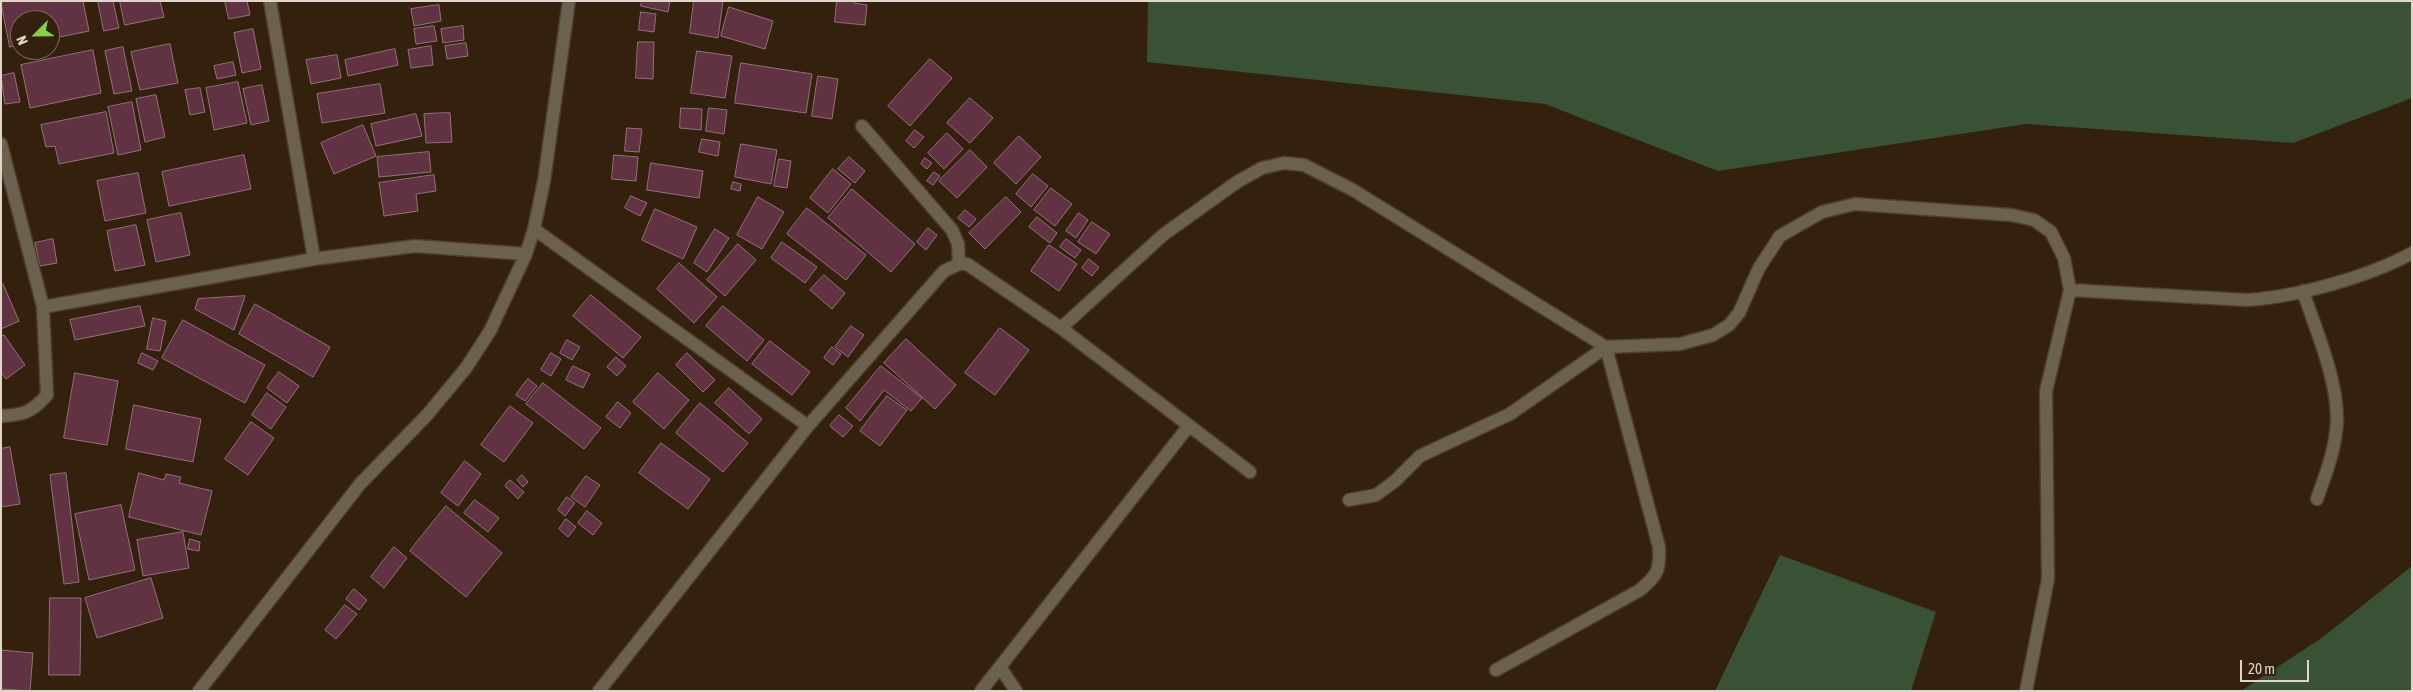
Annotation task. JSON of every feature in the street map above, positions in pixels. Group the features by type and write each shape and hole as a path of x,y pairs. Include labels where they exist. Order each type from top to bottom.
{"street":[{"path":"270,1 314,259"},
{"path":"199,691 360,484 427,415 466,368 490,331 526,254 534,229 544,182 569,1"},
{"path":"862,126 952,230 958,244 959,264"},
{"path":"1,144 43,307 47,395 36,408 25,414 1,416"},
{"path":"1061,328 1163,235 1237,182 1262,168 1284,163 1304,165 1353,190 1606,347 1659,547 1660,565 1655,578 1640,590 1496,670"},
{"path":"1349,500 1376,495 1395,481 1420,456 1510,414 1606,347 1680,344 1713,335 1729,325 1739,313 1759,268 1780,236 1822,212 1855,204 2011,215 2034,220 2051,232 2060,249 2064,258 2070,290 2046,391 2048,579 2026,691"},
{"path":"534,229 808,426"},
{"path":"43,307 314,259 414,246 526,254"},
{"path":"2070,290 2246,300 2276,298 2370,272 2412,253"},
{"path":"599,691 808,426 944,271 959,264 967,264 1061,328 1188,427 1250,472"},
{"path":"2304,291 2331,381 2336,417 2333,451 2317,499"},
{"path":"981,691 1188,427"},
{"path":"1000,667 1016,691"}],"green space":[{"path":"1148,1 2412,1 2412,98 2293,143 2026,124 1718,171 1545,104 1147,62"},
{"path":"1780,555 1936,612 1911,691 1715,691"},
{"path":"2412,566 2412,691 2241,691 2323,637"}],"building":[{"path":"1,1 83,1 89,31 60,37 60,10 10,10 10,47"},
{"path":"98,1 113,1 119,28 104,31"},
{"path":"120,1 160,1 164,17 125,25"},
{"path":"225,1 247,1 250,15 229,19"},
{"path":"642,1 670,1 668,12 641,6"},
{"path":"694,1 723,1 718,38 690,33"},
{"path":"837,1 854,1 854,3 867,5 865,25 835,22"},
{"path":"439,5 441,21 414,26 411,9"},
{"path":"729,7 773,21 765,49 721,36"},
{"path":"641,12 656,14 654,32 639,30"},
{"path":"434,26 437,41 416,44 414,29"},
{"path":"463,26 464,40 443,43 441,29"},
{"path":"253,29 261,69 242,73 234,33"},
{"path":"638,42 654,42 653,79 636,78"},
{"path":"466,43 468,56 447,59 445,46"},
{"path":"170,44 178,83 140,90 131,52"},
{"path":"431,46 433,65 411,68 408,50"},
{"path":"123,47 132,91 114,94 105,51"},
{"path":"395,49 398,65 348,76 345,60"},
{"path":"93,50 101,93 30,108 21,65 45,60 60,60 60,57"},
{"path":"697,51 732,56 725,98 691,93"},
{"path":"337,55 341,78 311,84 306,60"},
{"path":"930,59 952,78 910,126 888,106"},
{"path":"233,62 236,75 217,79 214,66"},
{"path":"741,63 812,74 806,113 735,103"},
{"path":"14,73 20,102 5,104 1,76"},
{"path":"818,76 838,79 832,119 812,116"},
{"path":"238,82 247,123 214,130 206,88"},
{"path":"380,84 385,113 322,123 317,94"},
{"path":"262,85 269,121 251,125 243,89"},
{"path":"200,88 205,112 190,115 185,90"},
{"path":"156,95 165,137 145,142 136,99"},
{"path":"970,98 993,118 970,143 947,123"},
{"path":"132,102 141,150 118,155 108,107"},
{"path":"681,108 702,109 701,130 680,128"},
{"path":"709,108 727,110 724,134 706,131"},
{"path":"106,112 114,153 59,164 55,146 46,147 41,125"},
{"path":"450,113 452,142 426,143 424,114"},
{"path":"416,114 422,136 376,146 371,124"},
{"path":"363,125 376,156 334,174 321,143"},
{"path":"627,128 642,129 639,152 625,151"},
{"path":"915,130 924,137 914,148 906,141"},
{"path":"947,133 963,149 944,169 928,153"},
{"path":"1019,136 1041,157 1016,184 994,163"},
{"path":"702,139 720,142 718,156 699,152"},
{"path":"741,144 777,150 771,184 735,177"},
{"path":"970,150 987,167 957,198 939,181"},
{"path":"429,152 431,172 379,177 377,157"},
{"path":"244,155 251,189 169,206 162,172"},
{"path":"614,155 638,157 636,181 612,179"},
{"path":"849,157 865,171 855,183 838,169"},
{"path":"925,158 932,163 927,169 921,164"},
{"path":"779,159 791,161 787,188 774,186"},
{"path":"651,163 703,171 699,198 647,190"},
{"path":"833,169 851,184 828,213 810,198"},
{"path":"934,172 940,176 933,185 927,181"},
{"path":"138,173 146,213 105,221 97,181"},
{"path":"1033,174 1048,186 1031,207 1016,194"},
{"path":"434,175 436,191 416,194 418,211 384,216 379,183"},
{"path":"733,182 741,184 740,191 731,189"},
{"path":"1051,188 1072,204 1055,226 1034,210"},
{"path":"852,189 915,244 891,272 828,218"},
{"path":"631,196 647,203 640,216 625,208"},
{"path":"758,197 784,212 762,249 737,235"},
{"path":"1006,197 1021,212 985,249 969,233"},
{"path":"807,208 866,255 846,280 787,234"},
{"path":"655,209 697,227 683,259 642,240"},
{"path":"965,210 976,219 969,227 958,218"},
{"path":"181,213 190,255 156,262 147,220"},
{"path":"1079,213 1088,220 1076,238 1066,231"},
{"path":"1037,217 1057,233 1050,243 1029,227"},
{"path":"1092,222 1110,234 1096,254 1078,242"},
{"path":"136,225 145,265 115,271 107,231"},
{"path":"928,228 937,235 926,250 917,242"},
{"path":"715,229 729,238 707,272 694,263"},
{"path":"53,239 57,263 40,266 35,243"},
{"path":"1066,239 1081,250 1075,258 1060,247"},
{"path":"782,242 817,267 805,283 771,258"},
{"path":"738,244 756,260 725,296 707,280"},
{"path":"1049,245 1077,264 1059,291 1031,271"},
{"path":"1089,259 1099,267 1092,276 1082,268"},
{"path":"679,263 717,297 694,323 657,289"},
{"path":"824,275 845,293 832,309 810,290"},
{"path":"3,284 19,321 1,329 1,285"},
{"path":"591,295 641,337 623,358 573,316"},
{"path":"245,296 234,330 195,309 198,299"},
{"path":"255,304 330,347 313,377 239,334"},
{"path":"140,306 145,326 75,340 70,320"},
{"path":"723,306 764,340 747,361 706,326"},
{"path":"153,318 166,321 160,351 147,349"},
{"path":"183,320 265,365 245,403 162,358"},
{"path":"851,326 864,335 848,357 835,347"},
{"path":"1000,328 1029,350 995,395 965,373"},
{"path":"4,335 25,365 6,379 1,373 1,337"},
{"path":"906,339 956,385 935,409 884,363"},
{"path":"567,340 580,347 572,360 560,353"},
{"path":"770,341 810,372 792,395 752,364"},
{"path":"832,347 841,354 833,365 824,358"},
{"path":"142,353 158,361 153,370 138,363"},
{"path":"551,353 561,359 551,376 541,370"},
{"path":"687,353 715,380 703,392 676,365"},
{"path":"616,357 626,366 617,376 607,367"},
{"path":"573,366 590,374 583,388 566,380"},
{"path":"881,366 922,398 911,411 884,390 860,421 846,408"},
{"path":"279,372 299,386 287,403 267,388"},
{"path":"75,373 118,381 107,445 64,438"},
{"path":"658,373 689,400 664,429 633,402"},
{"path":"528,379 537,386 525,401 516,395"},
{"path":"543,383 601,428 584,449 526,404"},
{"path":"729,388 762,419 749,434 715,403"},
{"path":"267,393 286,407 271,429 252,415"},
{"path":"887,396 907,410 880,446 860,431"},
{"path":"618,402 631,413 620,428 606,417"},
{"path":"700,403 748,443 723,472 676,433"},
{"path":"134,405 201,419 193,462 126,449"},
{"path":"510,406 533,423 504,462 481,445"},
{"path":"839,415 853,426 843,437 830,426"},
{"path":"251,422 274,438 248,475 225,459"},
{"path":"661,443 710,479 688,509 639,473"},
{"path":"10,447 20,504 1,507 1,449"},
{"path":"465,461 481,474 458,506 441,493"},
{"path":"66,473 79,582 64,584 50,475"},
{"path":"139,473 164,480 166,474 181,477 179,483 212,491 201,535 129,517"},
{"path":"522,475 528,482 523,487 517,480"},
{"path":"586,476 600,485 585,507 571,497"},
{"path":"510,480 524,492 518,499 505,486"},
{"path":"567,497 575,503 565,516 558,510"},
{"path":"475,500 499,518 488,532 464,513"},
{"path":"121,505 135,570 89,580 75,514"},
{"path":"446,506 502,553 466,597 410,551"},
{"path":"587,511 602,523 593,535 578,523"},
{"path":"566,519 576,527 568,537 559,529"},
{"path":"183,532 189,568 143,576 137,540"},
{"path":"190,539 200,542 199,551 188,549"},
{"path":"394,547 407,558 384,588 371,577"},
{"path":"151,578 163,618 97,638 85,598"},
{"path":"354,589 367,600 359,610 346,599"},
{"path":"50,598 81,598 80,675 49,675"},
{"path":"345,605 357,614 336,639 325,630"},
{"path":"1,650 33,653 30,691 1,689"}]}
